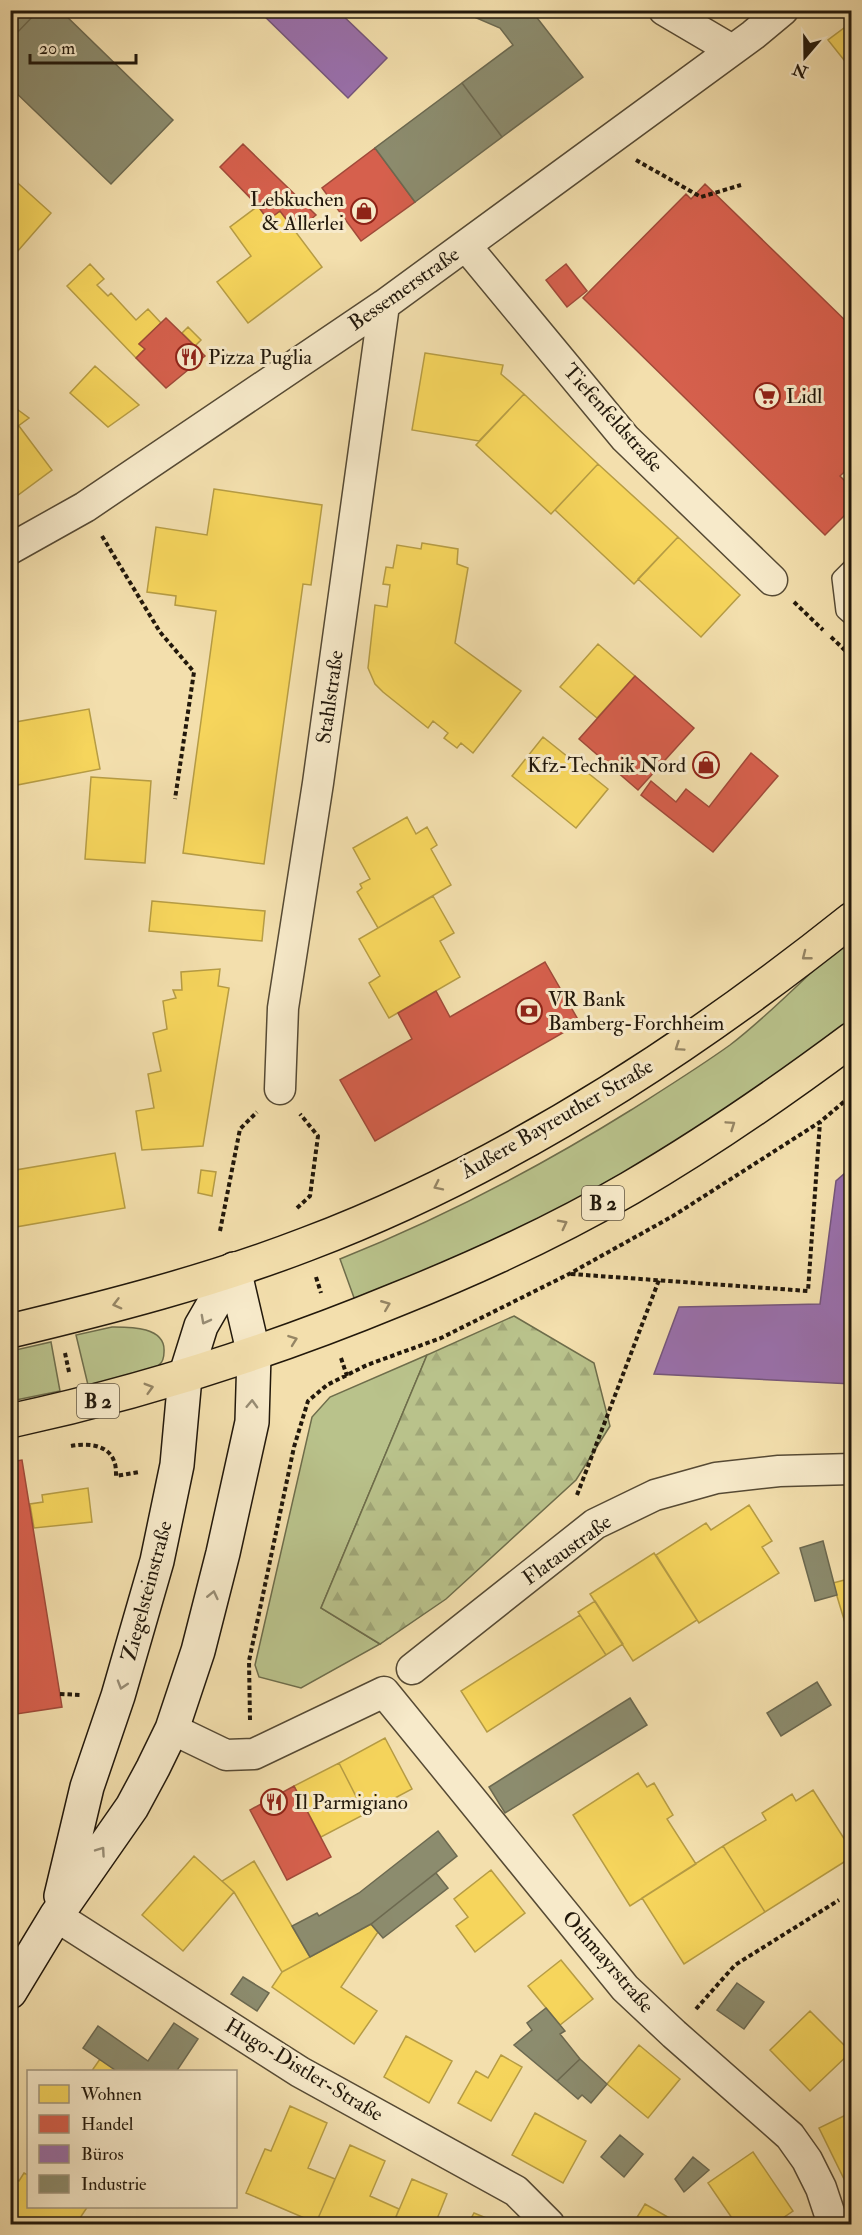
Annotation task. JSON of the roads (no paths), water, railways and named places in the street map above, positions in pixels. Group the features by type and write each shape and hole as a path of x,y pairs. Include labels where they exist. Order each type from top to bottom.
{"main road":[{"name":"Äußere Bayreuther Straße","path":"10,1331 117,1305 306,1245 379,1214 470,1170 553,1125 644,1071 745,1002 852,919"},
{"name":"B 2","path":"10,1421 76,1407 254,1355 489,1261 629,1189 714,1136 852,1039"},
{"path":"234,1269 254,1355"},
{"name":"Ziegelsteinstraße","path":"56,1916 87,1787 122,1685 157,1562 177,1465 185,1377 201,1326 234,1269"},
{"name":"Ziegelsteinstraße","path":"10,1992 56,1916 132,1807 172,1729 201,1644 231,1519 252,1422 254,1355"}],"street":[{"path":"664,10 732,50"},
{"name":"Bessemerstraße","path":"10,549 85,507 384,305 732,50 783,10"},
{"name":"Tiefenfeldstraße","path":"466,246 626,438 772,580"},
{"name":"Stahlstraße","path":"280,1089 283,1008 318,783 384,305"},
{"name":"Flataustraße","path":"412,1669 595,1524 655,1495 716,1478 779,1471 852,1469"},
{"name":"Othmayrstraße","path":"172,1729 226,1755 254,1754 384,1692 625,1988 790,2136 807,2160 821,2188 833,2224"},
{"name":"Hugo-Distler-Straße","path":"56,1916 300,2072 516,2191 549,2224"}],"lane":[{"path":"852,566 840,578 844,611 852,618"}],"place":[{"name":"Lebkuchen & Allerlei","path":"364,211"},
{"name":"Pizza Puglia","path":"189,357"},
{"name":"Lidl","path":"767,396"},
{"name":"Kfz-Technik Nord","path":"706,765"},
{"name":"VR Bank Bamberg-Forchheim","path":"529,1011"},
{"name":"Il Parmigiano","path":"274,1802"}]}
